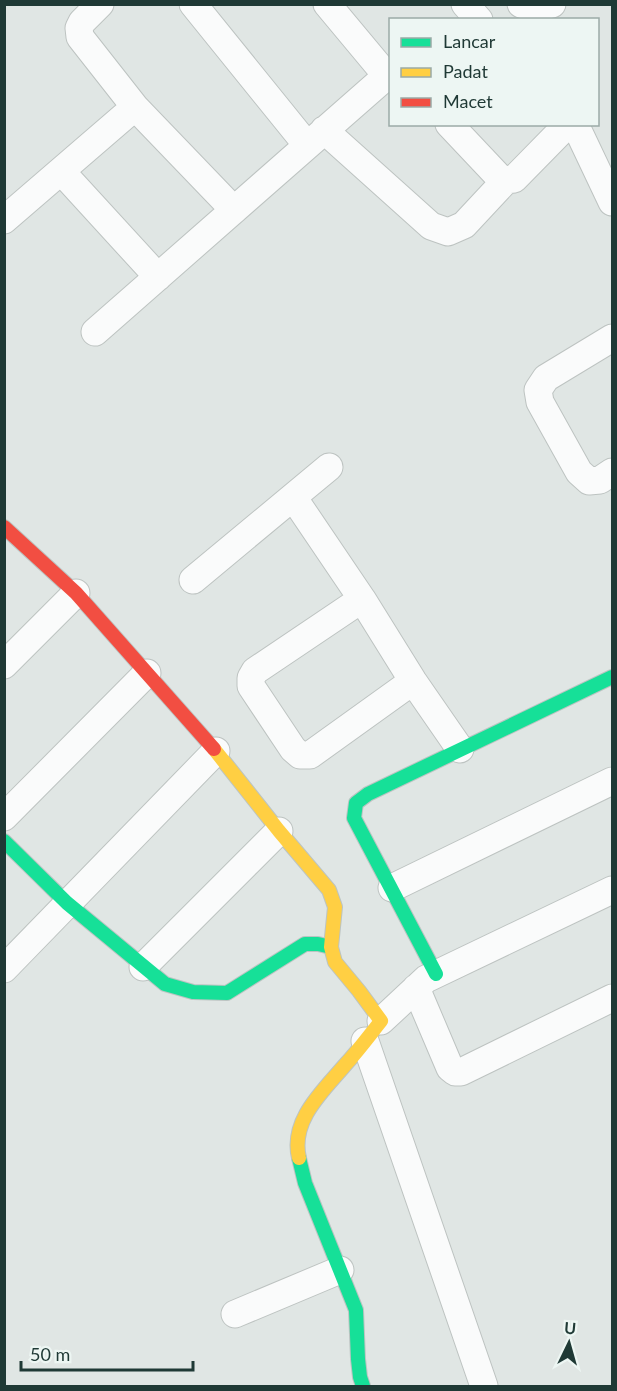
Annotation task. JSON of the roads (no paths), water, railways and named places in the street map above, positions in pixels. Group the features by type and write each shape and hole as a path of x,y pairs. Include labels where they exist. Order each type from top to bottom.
{"street":[{"path":"100,4 82,22 79,28 80,37 135,107 234,210"},
{"path":"193,4 316,138 431,226 448,232 464,225 506,180 514,178 566,126"},
{"path":"94,332 389,75 327,4"},
{"path":"521,4 534,8 552,4"},
{"path":"4,220 135,107"},
{"path":"451,126 499,177 506,180"},
{"path":"576,126 610,190"},
{"path":"61,171 158,277"},
{"path":"612,338 546,378 538,390 540,402 579,472 589,481 600,480 612,472"},
{"path":"193,580 329,467"},
{"path":"293,497 460,749"},
{"path":"4,527 76,593 216,751 329,890 334,907 331,947 335,962 359,991 374,1025 484,1386"},
{"path":"4,665 76,593"},
{"path":"362,599 255,671 250,686 292,749 300,755 310,754 413,681"},
{"path":"4,817 147,673"},
{"path":"612,677 368,794 356,803 354,818 392,888 426,981 450,1068 454,1072 461,1072 612,998"},
{"path":"4,969 216,751"},
{"path":"392,888 612,781"},
{"path":"143,967 279,831"},
{"path":"4,841 67,903 165,984 193,992 227,993 305,944 313,943 331,947"},
{"path":"363,1386 360,1380 356,1310 305,1183 297,1150 299,1130 309,1107 346,1064 374,1025 426,981 612,890"},
{"path":"236,1314 340,1270"}]}
